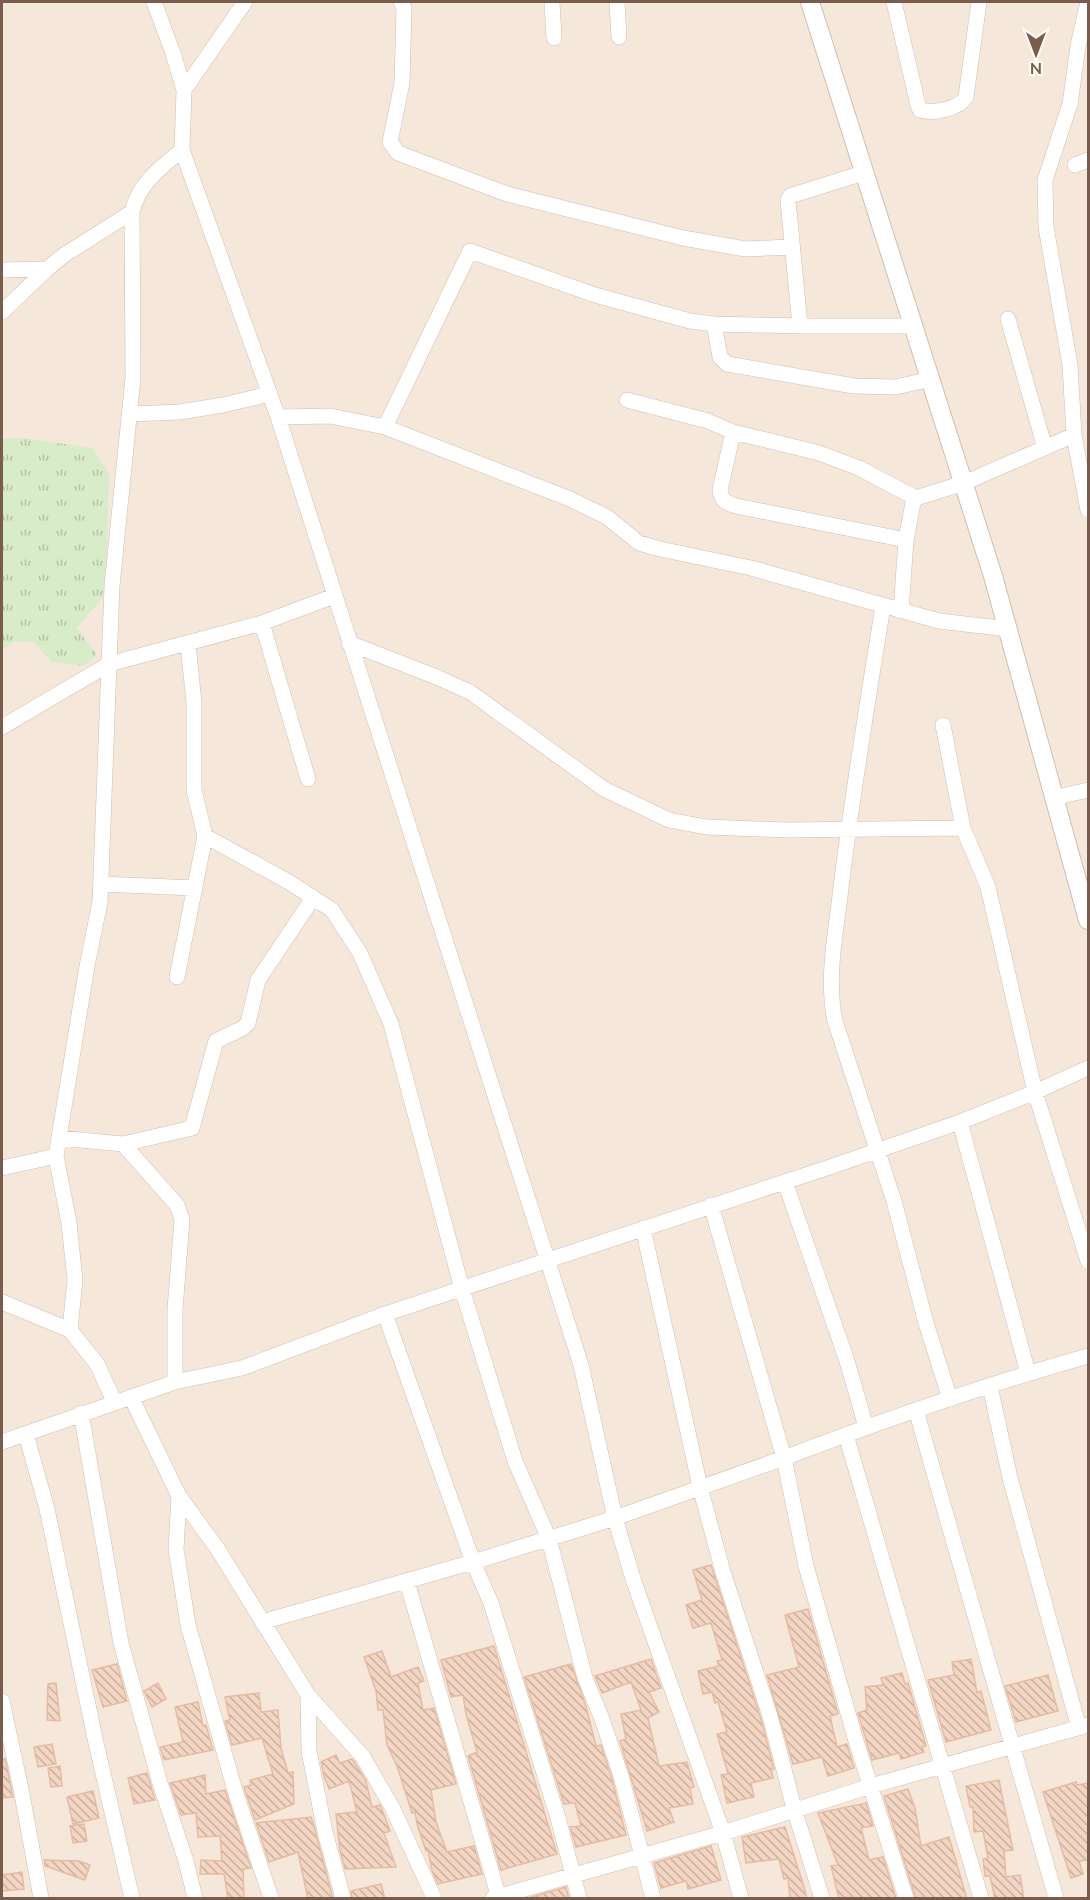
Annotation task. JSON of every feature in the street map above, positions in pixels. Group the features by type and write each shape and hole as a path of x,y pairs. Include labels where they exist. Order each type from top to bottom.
{"street":[{"path":"153,2 173,52 183,90 182,150 278,417 581,1365 615,1518 633,1582 723,1833 741,1899"},
{"path":"183,90 245,2"},
{"path":"401,2 404,8 402,83 390,142 398,153 507,194 682,238 745,249 792,247"},
{"path":"552,2 554,38"},
{"path":"617,2 619,37"},
{"path":"810,2 964,483 1008,629 1053,798 1089,920"},
{"path":"894,2 918,105 921,110 927,112 958,105 966,97 979,2"},
{"path":"1088,2 1078,46 1070,104 1045,180 1046,227 1070,365 1074,435 1089,510"},
{"path":"70,1330 75,1280 69,1223 56,1156 87,966 100,902 112,586 133,378 132,212 138,195 148,178 182,150"},
{"path":"800,326 787,207 790,196 863,173"},
{"path":"2,312 47,268 132,212"},
{"path":"386,427 470,251 595,295 690,321 714,324 800,326 914,326"},
{"path":"2,270 47,268"},
{"path":"1008,319 1045,448"},
{"path":"714,324 720,357 727,364 854,386 896,387 931,379"},
{"path":"130,414 180,412 270,394"},
{"path":"627,400 708,421 733,432 819,453 859,468 916,498"},
{"path":"278,417 330,416 386,427 570,499 607,518 639,543 751,568 939,621 1008,629"},
{"path":"733,432 720,490 721,497 726,503 906,540"},
{"path":"900,611 906,540 916,498 964,483 1074,435"},
{"path":"2,727 109,664 262,623 334,596"},
{"path":"883,606 847,828 831,972 832,1003 894,1201 926,1323 950,1399"},
{"path":"262,623 308,779"},
{"path":"349,643 470,692 604,789 669,820 706,827 787,830 963,828"},
{"path":"177,977 205,836 194,790 194,703 188,644"},
{"path":"943,725 963,828 988,887 1035,1092 1089,1261"},
{"path":"1053,798 1089,790"},
{"path":"205,836 289,882 332,910 360,953 391,1024 462,1289 515,1461 549,1539 585,1678 602,1719 621,1776 653,1899"},
{"path":"101,884 195,888"},
{"path":"59,1138 123,1144 192,1128 216,1041 243,1028 248,1023 258,980 313,898"},
{"path":"2,1439 26,1434 114,1401 175,1382 242,1368 385,1314 960,1122 1089,1068"},
{"path":"960,1122 1028,1373"},
{"path":"123,1144 177,1205 182,1219 175,1310 175,1382"},
{"path":"2,1168 56,1156"},
{"path":"785,1182 847,1361 866,1427"},
{"path":"711,1205 784,1458 806,1566 856,1741 906,1899"},
{"path":"643,1228 700,1487 723,1572 770,1716 795,1812 822,1899"},
{"path":"2,1302 70,1330 97,1364 114,1401"},
{"path":"385,1314 473,1562 491,1603 558,1818 579,1899"},
{"path":"262,1622 408,1582 615,1518 866,1427 1028,1373 1089,1356"},
{"path":"408,1582 497,1898 795,1812 872,1786 1084,1727 1010,1478 990,1386"},
{"path":"131,1397 179,1496 217,1548 308,1695 363,1757 392,1807 434,1899"},
{"path":"916,1410 1056,1899"},
{"path":"81,1413 121,1642 160,1783 186,1861 195,1899"},
{"path":"26,1434 47,1509 96,1743 132,1899"},
{"path":"846,1435 981,1899"},
{"path":"179,1496 176,1549 188,1625 236,1794 271,1899"},
{"path":"308,1695 309,1751 325,1832 344,1899"},
{"path":"2,1701 41,1899"}],"shaded area":[{"path":"2,2 1088,2 1088,1898 2,1898"}],"green space":[{"path":"24,438 92,448 109,473 106,594 77,628 97,655 84,666 51,662 34,642 13,642 2,651 2,439"}],"building":[{"path":"711,1565 761,1719 774,1769 771,1769 773,1778 751,1783 754,1797 727,1803 721,1775 728,1774 717,1734 727,1732 718,1702 715,1703 712,1692 703,1694 698,1671 719,1666 717,1661 722,1660 711,1623 693,1628 686,1605 702,1600 693,1570"},
{"path":"808,1609 838,1714 830,1716 837,1747 847,1744 854,1768 828,1776 822,1757 793,1764 767,1675 799,1667 785,1615"},
{"path":"494,1646 557,1854 501,1870 468,1756 477,1752 463,1695 451,1697 441,1660"},
{"path":"382,1651 391,1677 418,1667 424,1681 418,1683 423,1710 434,1708 456,1784 431,1790 436,1822 447,1852 474,1846 482,1874 438,1884 432,1871 428,1850 426,1851 415,1812 412,1813 397,1766 387,1745 383,1710 378,1710 376,1691 364,1657"},
{"path":"651,1659 661,1688 649,1692 659,1712 648,1718 659,1766 687,1762 694,1787 690,1788 693,1804 669,1808 674,1822 647,1831 620,1741 626,1739 621,1714 641,1710 631,1682 602,1693 595,1676"},
{"path":"971,1659 977,1693 981,1691 991,1730 946,1742 928,1680 954,1675 952,1662"},
{"path":"117,1664 127,1701 103,1707 92,1670"},
{"path":"571,1664 585,1703 596,1746 601,1745 612,1779 626,1835 576,1847 570,1827 581,1826 575,1803 564,1804 524,1677"},
{"path":"902,1673 905,1684 908,1683 926,1746 922,1747 924,1752 901,1759 899,1753 872,1760 858,1713 867,1710 865,1687 883,1685 881,1678"},
{"path":"1048,1675 1058,1711 1016,1722 1005,1686"},
{"path":"56,1683 60,1721 47,1720 48,1684"},
{"path":"158,1683 166,1699 152,1707 144,1691"},
{"path":"259,1693 261,1712 278,1710 281,1748 288,1773 293,1772 294,1804 255,1820 244,1787 251,1785 250,1780 273,1774 262,1738 232,1745 225,1721 230,1720 225,1697"},
{"path":"198,1702 203,1726 206,1725 213,1750 164,1760 160,1747 183,1742 175,1707"},
{"path":"52,1744 56,1764 38,1767 34,1747"},
{"path":"336,1755 340,1763 352,1759 366,1781 372,1807 380,1805 390,1831 384,1833 396,1867 345,1869 340,1850 336,1814 357,1812 349,1781 329,1789 324,1776 321,1762"},
{"path":"2,1759 5,1759 13,1797 2,1798"},
{"path":"60,1766 62,1786 51,1787 48,1768"},
{"path":"147,1773 155,1800 134,1804 128,1778"},
{"path":"205,1775 206,1794 225,1790 251,1868 243,1869 244,1899 228,1899 224,1874 200,1874 201,1860 222,1861 220,1836 198,1837 196,1813 181,1815 170,1783"},
{"path":"999,1780 1013,1850 1004,1851 1006,1877 1020,1875 1024,1899 995,1899 990,1876 985,1876 983,1859 988,1858 983,1831 974,1832 973,1807 970,1807 966,1786"},
{"path":"1076,1782 1077,1785 1089,1783 1089,1860 1079,1861 1083,1874 1071,1878 1043,1792"},
{"path":"908,1789 915,1808 921,1846 949,1837 967,1899 916,1899 884,1796"},
{"path":"93,1791 99,1818 73,1824 67,1797"},
{"path":"866,1803 873,1826 861,1828 869,1860 883,1857 896,1899 839,1899 831,1866 838,1865 818,1813"},
{"path":"311,1817 333,1899 308,1899 298,1852 269,1862 256,1823"},
{"path":"84,1824 87,1841 73,1843 70,1826"},
{"path":"785,1827 807,1899 790,1899 788,1878 784,1879 779,1859 746,1863 742,1837"},
{"path":"711,1846 721,1880 688,1889 686,1881 661,1888 654,1863"},
{"path":"44,1860 79,1861 90,1865 85,1880 45,1866"},
{"path":"22,1872 24,1889 2,1891 2,1875"},
{"path":"381,1884 385,1899 352,1899 351,1891"},
{"path":"566,1887 569,1899 528,1899 528,1898"}]}
